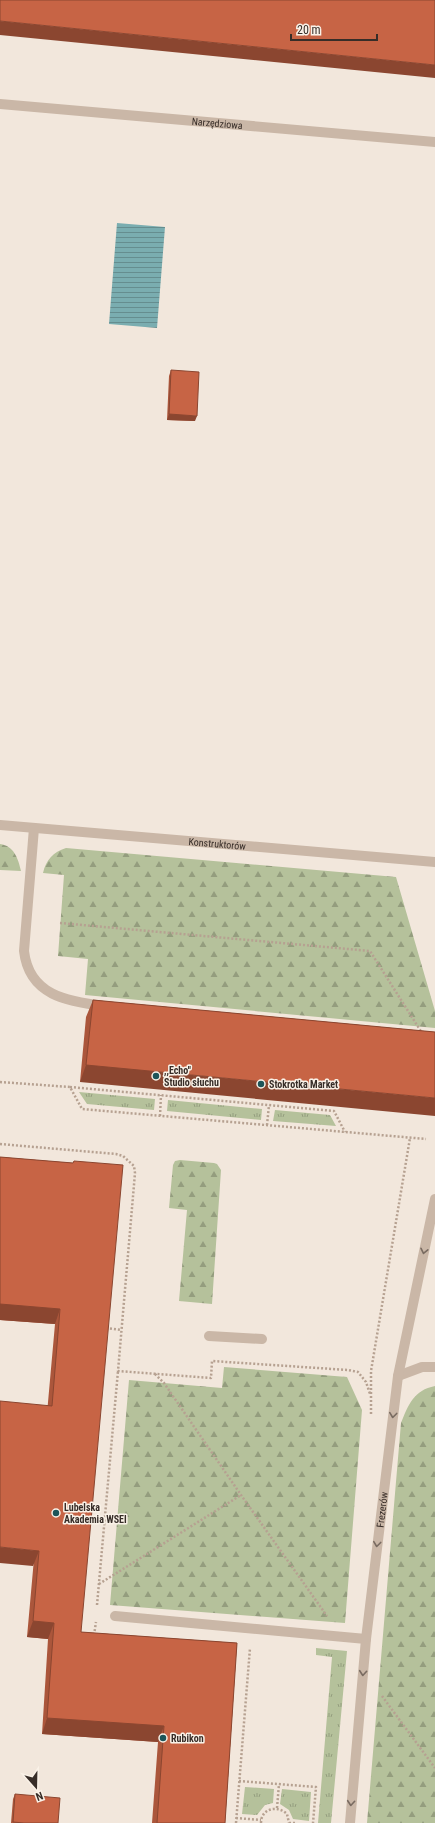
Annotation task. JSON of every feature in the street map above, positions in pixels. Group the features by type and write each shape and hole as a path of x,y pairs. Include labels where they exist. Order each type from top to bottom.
{"street":[{"name":"Narzędziowa","path":"0,104 435,142"},
{"name":"Konstruktorów","path":"0,825 435,862"},
{"path":"34,828 24,951 25,963 30,973 45,989 56,996 76,1003 115,1007"},
{"name":"Frezerów","path":"350,1823 366,1639 398,1376 435,1199"},
{"path":"209,1336 262,1339"},
{"path":"398,1376 422,1367 435,1367"},
{"path":"115,1616 366,1639"}],"path":[{"path":"60,923 370,951 422,1034"},
{"path":"0,1082 334,1111 346,1133"},
{"path":"70,1087 82,1109 426,1140"},
{"path":"160,1116 161,1095"},
{"path":"267,1126 269,1105"},
{"path":"371,1371 410,1138"},
{"path":"0,1144 116,1154 123,1156 134,1166 135,1173 97,1608"},
{"path":"104,1328 121,1330"},
{"path":"118,1371 211,1378 212,1360 348,1370 358,1372 366,1382 371,1398"},
{"path":"154,1374 164,1383 241,1496 328,1616"},
{"path":"99,1584 241,1496"},
{"path":"94,1640 96,1616"},
{"path":"236,1823 250,1647"},
{"path":"378,1691 435,1768"},
{"path":"239,1781 316,1787 313,1823"},
{"path":"277,1808 279,1784"},
{"path":"236,1818 261,1821 266,1812 277,1808 283,1810 287,1814 289,1823 296,1823"}],"green space":[{"path":"0,844 9,847 15,853 21,871 0,870"},
{"path":"66,848 396,877 435,1011 435,1028 85,995 88,959 58,956 64,875 43,873 48,860 57,852"},
{"path":"79,1092 155,1099 154,1110 87,1104"},
{"path":"168,1100 262,1109 261,1120 167,1111"},
{"path":"275,1110 330,1115 336,1126 273,1121"},
{"path":"180,1160 214,1163 217,1164 221,1170 212,1304 179,1301 187,1210 169,1208 173,1165 175,1161"},
{"path":"224,1367 347,1377 362,1410 345,1623 110,1605 129,1380 222,1388"},
{"path":"435,1386 435,1823 367,1823 401,1423 409,1404 413,1399 422,1391"},
{"path":"316,1648 347,1651 331,1823 318,1823 332,1657 316,1655"},
{"path":"245,1787 274,1789 273,1803 265,1805 257,1815 242,1814"},
{"path":"282,1789 311,1792 309,1821 293,1819 289,1810 280,1804"}],"water":[{"path":"117,223 165,227 157,328 109,324"}],"building":[{"path":"0,0 435,0 435,65 0,21"},
{"path":"171,370 199,372 197,416 169,414"},
{"path":"93,1000 435,1032 435,1098 86,1065"},
{"path":"0,1157 73,1163 74,1161 123,1165 81,1632 237,1643 225,1823 157,1823 164,1726 47,1718 54,1623 33,1621 39,1551 0,1547 0,1401 52,1406 60,1309 0,1304"},
{"path":"15,1794 60,1798 58,1823 13,1822"}],"place":[{"name":",,Echo'' Studio słuchu","path":"156,1076"},
{"name":"Stokrotka Market","path":"261,1084"},
{"name":"Lubelska Akademia WSEI","path":"56,1513"},
{"name":"Rubikon","path":"163,1738"}]}
